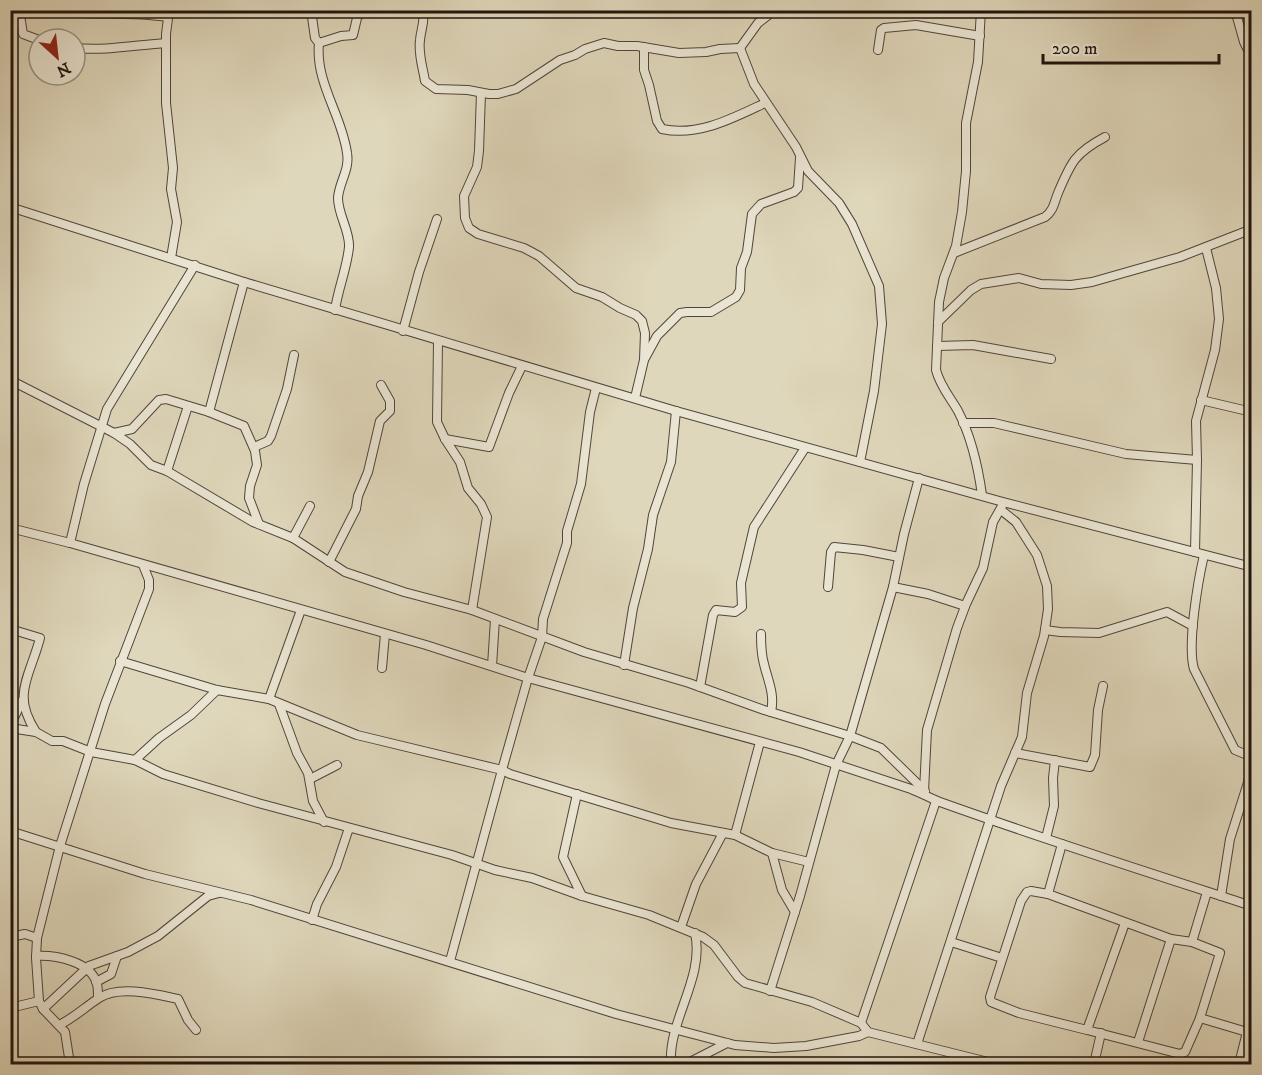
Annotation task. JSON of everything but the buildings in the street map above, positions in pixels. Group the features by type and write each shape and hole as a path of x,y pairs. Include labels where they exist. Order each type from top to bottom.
{"street":[{"path":"16,10 20,15 23,34 27,36"},
{"path":"42,10 169,14 166,43 166,103 173,168 171,189 177,222 171,258"},
{"path":"311,10 315,38 319,43 323,80 348,155 347,169 338,198 349,246 335,310"},
{"path":"319,43 353,35 357,18 362,10"},
{"path":"423,10 424,22 419,51 425,81 436,89 498,94 516,89 560,60 604,43 679,53 740,48"},
{"path":"740,48 758,23 774,10"},
{"path":"981,10 978,62 966,123 966,171 962,212 954,254 944,278 938,322 936,370 963,423 978,466 982,495"},
{"path":"1235,10 1251,58"},
{"path":"878,50 881,30 884,28 916,25 980,36"},
{"path":"87,49 166,43"},
{"path":"644,47 644,70 657,121 662,129 696,130 765,103"},
{"path":"740,48 754,84 812,177 839,203 852,224 879,286 882,324 874,392 860,462"},
{"path":"481,93 477,167 464,196 465,218 469,228 478,234 524,248 539,256 576,288 602,297 636,315 642,321 645,333 644,360 635,398"},
{"path":"954,254 1045,217 1054,208 1072,161 1089,145 1105,137"},
{"path":"644,360 657,336 680,314 711,312 736,297 740,290 741,268 747,252 752,214 761,204 794,192 798,188 801,156"},
{"path":"10,207 404,331 805,448 982,495 1002,506 1251,567"},
{"path":"404,331 419,272 437,219"},
{"path":"938,322 971,290 981,284 1019,278 1049,284 1071,285 1092,282 1206,248 1251,229"},
{"path":"1195,552 1196,421 1215,350 1218,319 1216,288 1206,248"},
{"path":"70,543 84,484 112,398 195,265"},
{"path":"209,412 244,282"},
{"path":"438,341 437,422 460,462 468,488 486,513 485,534 472,610"},
{"path":"937,346 973,345 1051,359"},
{"path":"254,447 268,441 272,436 294,356"},
{"path":"445,439 484,448 489,447 509,393 522,366"},
{"path":"10,380 114,433 130,444 152,465 167,471 259,524 293,538 345,572 404,592 472,610 624,665 850,736 881,748 936,801 1251,906"},
{"path":"329,562 356,509 358,496 368,472 380,421 390,411 390,401 381,385"},
{"path":"450,962 528,678 542,637 543,619 567,543 567,531 581,484 590,412 596,388"},
{"path":"114,433 132,429 163,399 209,412 244,426 254,447 257,465 250,486 249,498 259,524"},
{"path":"1201,400 1251,412"},
{"path":"167,471 189,406"},
{"path":"624,665 633,608 648,549 653,515 671,462 676,411"},
{"path":"963,423 994,423 1126,454 1197,460"},
{"path":"700,687 713,615 716,610 735,612 742,607 741,583 754,527 805,448"},
{"path":"770,991 795,912 836,765 850,736 893,587 919,478"},
{"path":"293,538 310,506"},
{"path":"926,793 927,730 965,606 983,568 993,522 1002,506"},
{"path":"917,1044 1004,777 1022,737 1027,693 1045,630 1049,598 1037,555 1016,522 1002,506"},
{"path":"10,528 70,543 386,634 528,678 760,742 926,793"},
{"path":"828,587 831,552 834,547 899,557"},
{"path":"1204,555 1193,626 1191,660 1235,750 1251,757"},
{"path":"70,1065 67,1037 39,1001 37,938 60,846 105,704 149,589 143,565"},
{"path":"893,587 928,594 965,606"},
{"path":"269,699 301,610"},
{"path":"1045,630 1099,633 1167,612 1193,626"},
{"path":"492,666 495,619"},
{"path":"10,628 39,638 23,689 22,700 10,727 36,732 52,741 63,741 91,752 135,760 163,774 324,822 495,870 532,878 582,896 649,915 703,937 714,945 742,981 812,1002 861,1023 868,1032"},
{"path":"382,668 386,634"},
{"path":"760,634 763,661 772,688 771,712"},
{"path":"120,661 217,690 269,699 357,735 502,770 671,823 735,835 772,853 809,862"},
{"path":"1015,753 1087,768 1092,765 1103,686"},
{"path":"135,760 159,738 191,715 217,690"},
{"path":"22,700 28,719 36,732"},
{"path":"279,704 297,753 310,779 313,801 324,822"},
{"path":"735,835 760,742"},
{"path":"1046,838 1054,806 1055,760"},
{"path":"310,779 337,765"},
{"path":"1221,896 1230,839 1251,770"},
{"path":"577,794 563,857 582,896"},
{"path":"861,1023 936,801"},
{"path":"312,920 317,904 336,867 349,828"},
{"path":"10,831 145,873 220,892 616,1014 728,1043 774,1048 806,1046 859,1036 868,1032 996,1065"},
{"path":"681,927 696,884 723,833"},
{"path":"1047,894 1062,844"},
{"path":"772,853 782,890 795,912"},
{"path":"1031,891 1047,894 1172,939 1192,942 1220,952 1200,1018 1185,1052 1180,1054 992,1004 990,998 1023,896 1031,891"},
{"path":"43,1009 85,968 98,961 117,956 158,936 208,896 220,892"},
{"path":"1192,942 1207,892"},
{"path":"1087,1030 1125,923"},
{"path":"671,1065 670,1051 675,1029 686,1001 697,945 695,933"},
{"path":"10,937 25,934 37,938"},
{"path":"1138,1042 1172,939"},
{"path":"951,942 1002,958"},
{"path":"36,956 49,955 62,958 85,968 96,982 98,998"},
{"path":"96,982 111,974 117,956"},
{"path":"59,1025 77,1015 98,998 122,991 178,999 196,1030"},
{"path":"10,1008 39,1001"},
{"path":"1200,1018 1247,1032"},
{"path":"1239,1065 1251,1021"},
{"path":"1094,1065 1101,1033"},
{"path":"686,1065 728,1043"}]}
